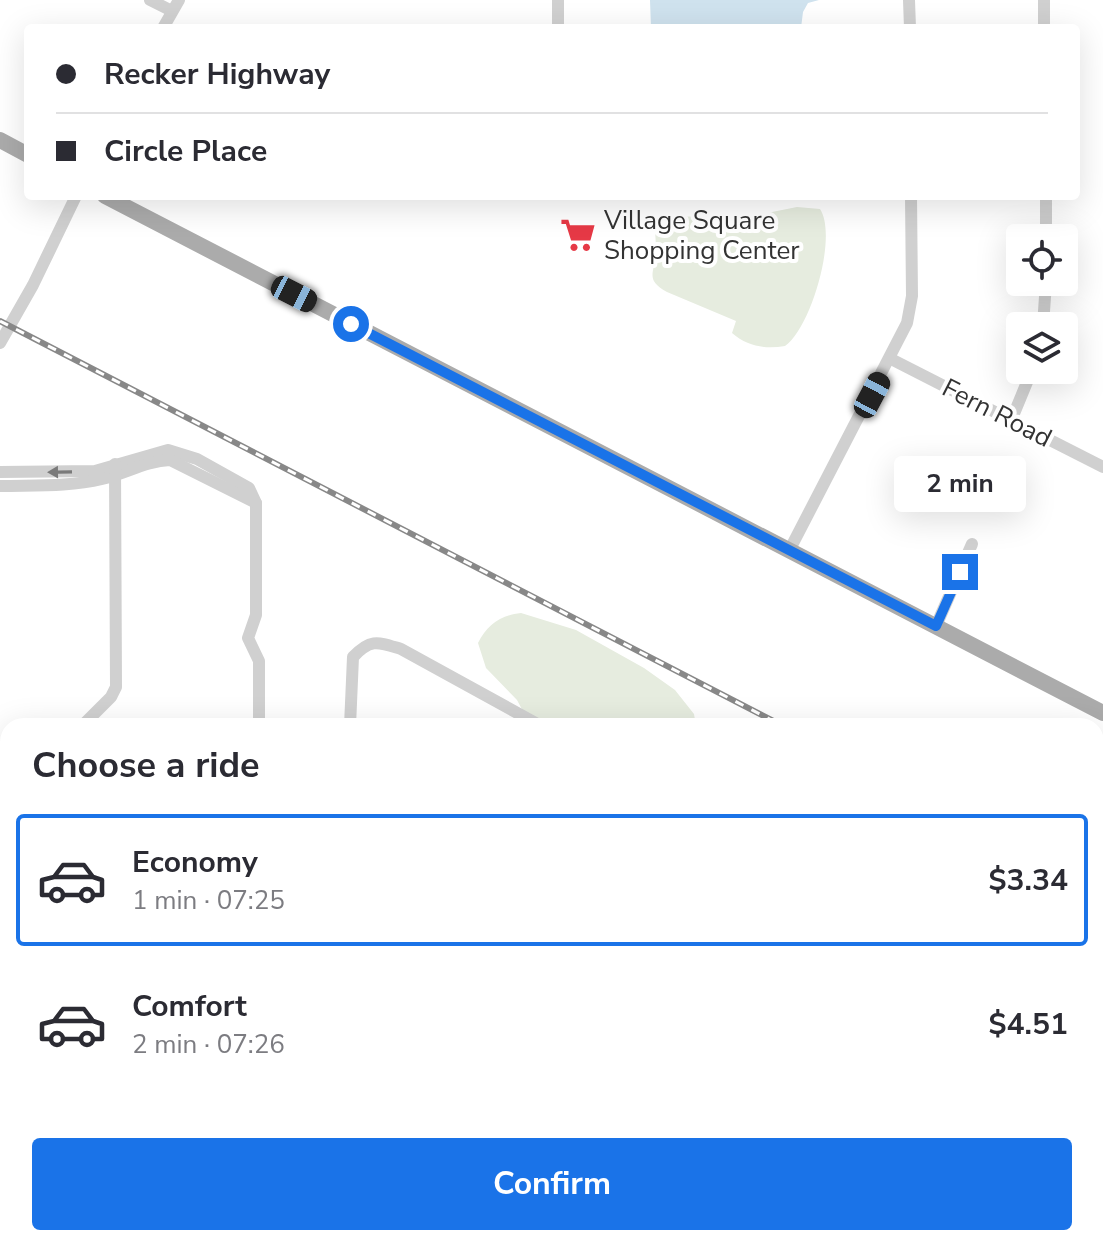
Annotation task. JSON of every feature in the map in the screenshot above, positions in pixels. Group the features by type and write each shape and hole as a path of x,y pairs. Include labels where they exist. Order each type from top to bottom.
{"main road":[{"path":"0,140 24,153"},
{"path":"113,200 1103,713"}],"street":[{"path":"150,0 175,5 165,24"},
{"path":"558,0 558,24"},
{"path":"909,0 910,24"},
{"path":"1044,0 1044,24"},
{"path":"0,343 33,285 74,200"},
{"path":"789,551 907,323 912,296 911,200"},
{"path":"1046,200 1046,224"},
{"name":"Fern Road","path":"891,359 1103,467"},
{"path":"1011,421 1026,384"},
{"path":"0,472 95,471 170,460 256,503 256,615 248,638 259,661 259,718"},
{"path":"0,486 72,484 116,469"},
{"path":"90,718 111,697 116,687 116,469"},
{"path":"936,626 972,544"},
{"path":"350,718 353,657 362,647 377,642 401,649 526,718"}],"shaded area":[{"path":"797,207 820,209 826,239 812,302 795,336 785,346 764,347 744,341 732,333 736,321 667,292 655,283 655,225 661,221 676,217 762,214"},
{"path":"521,613 576,630 644,668 675,690 695,718 527,718 517,700 486,668 478,643 495,622"}],"water":[{"path":"650,0 819,0 808,3 802,24 651,24"}],"railway":[{"path":"0,321 768,718"}],"place":[{"name":"Village Square Shopping Center","path":"578,235"}],"route":[{"path":"351,324 936,626 960,572"}]}
